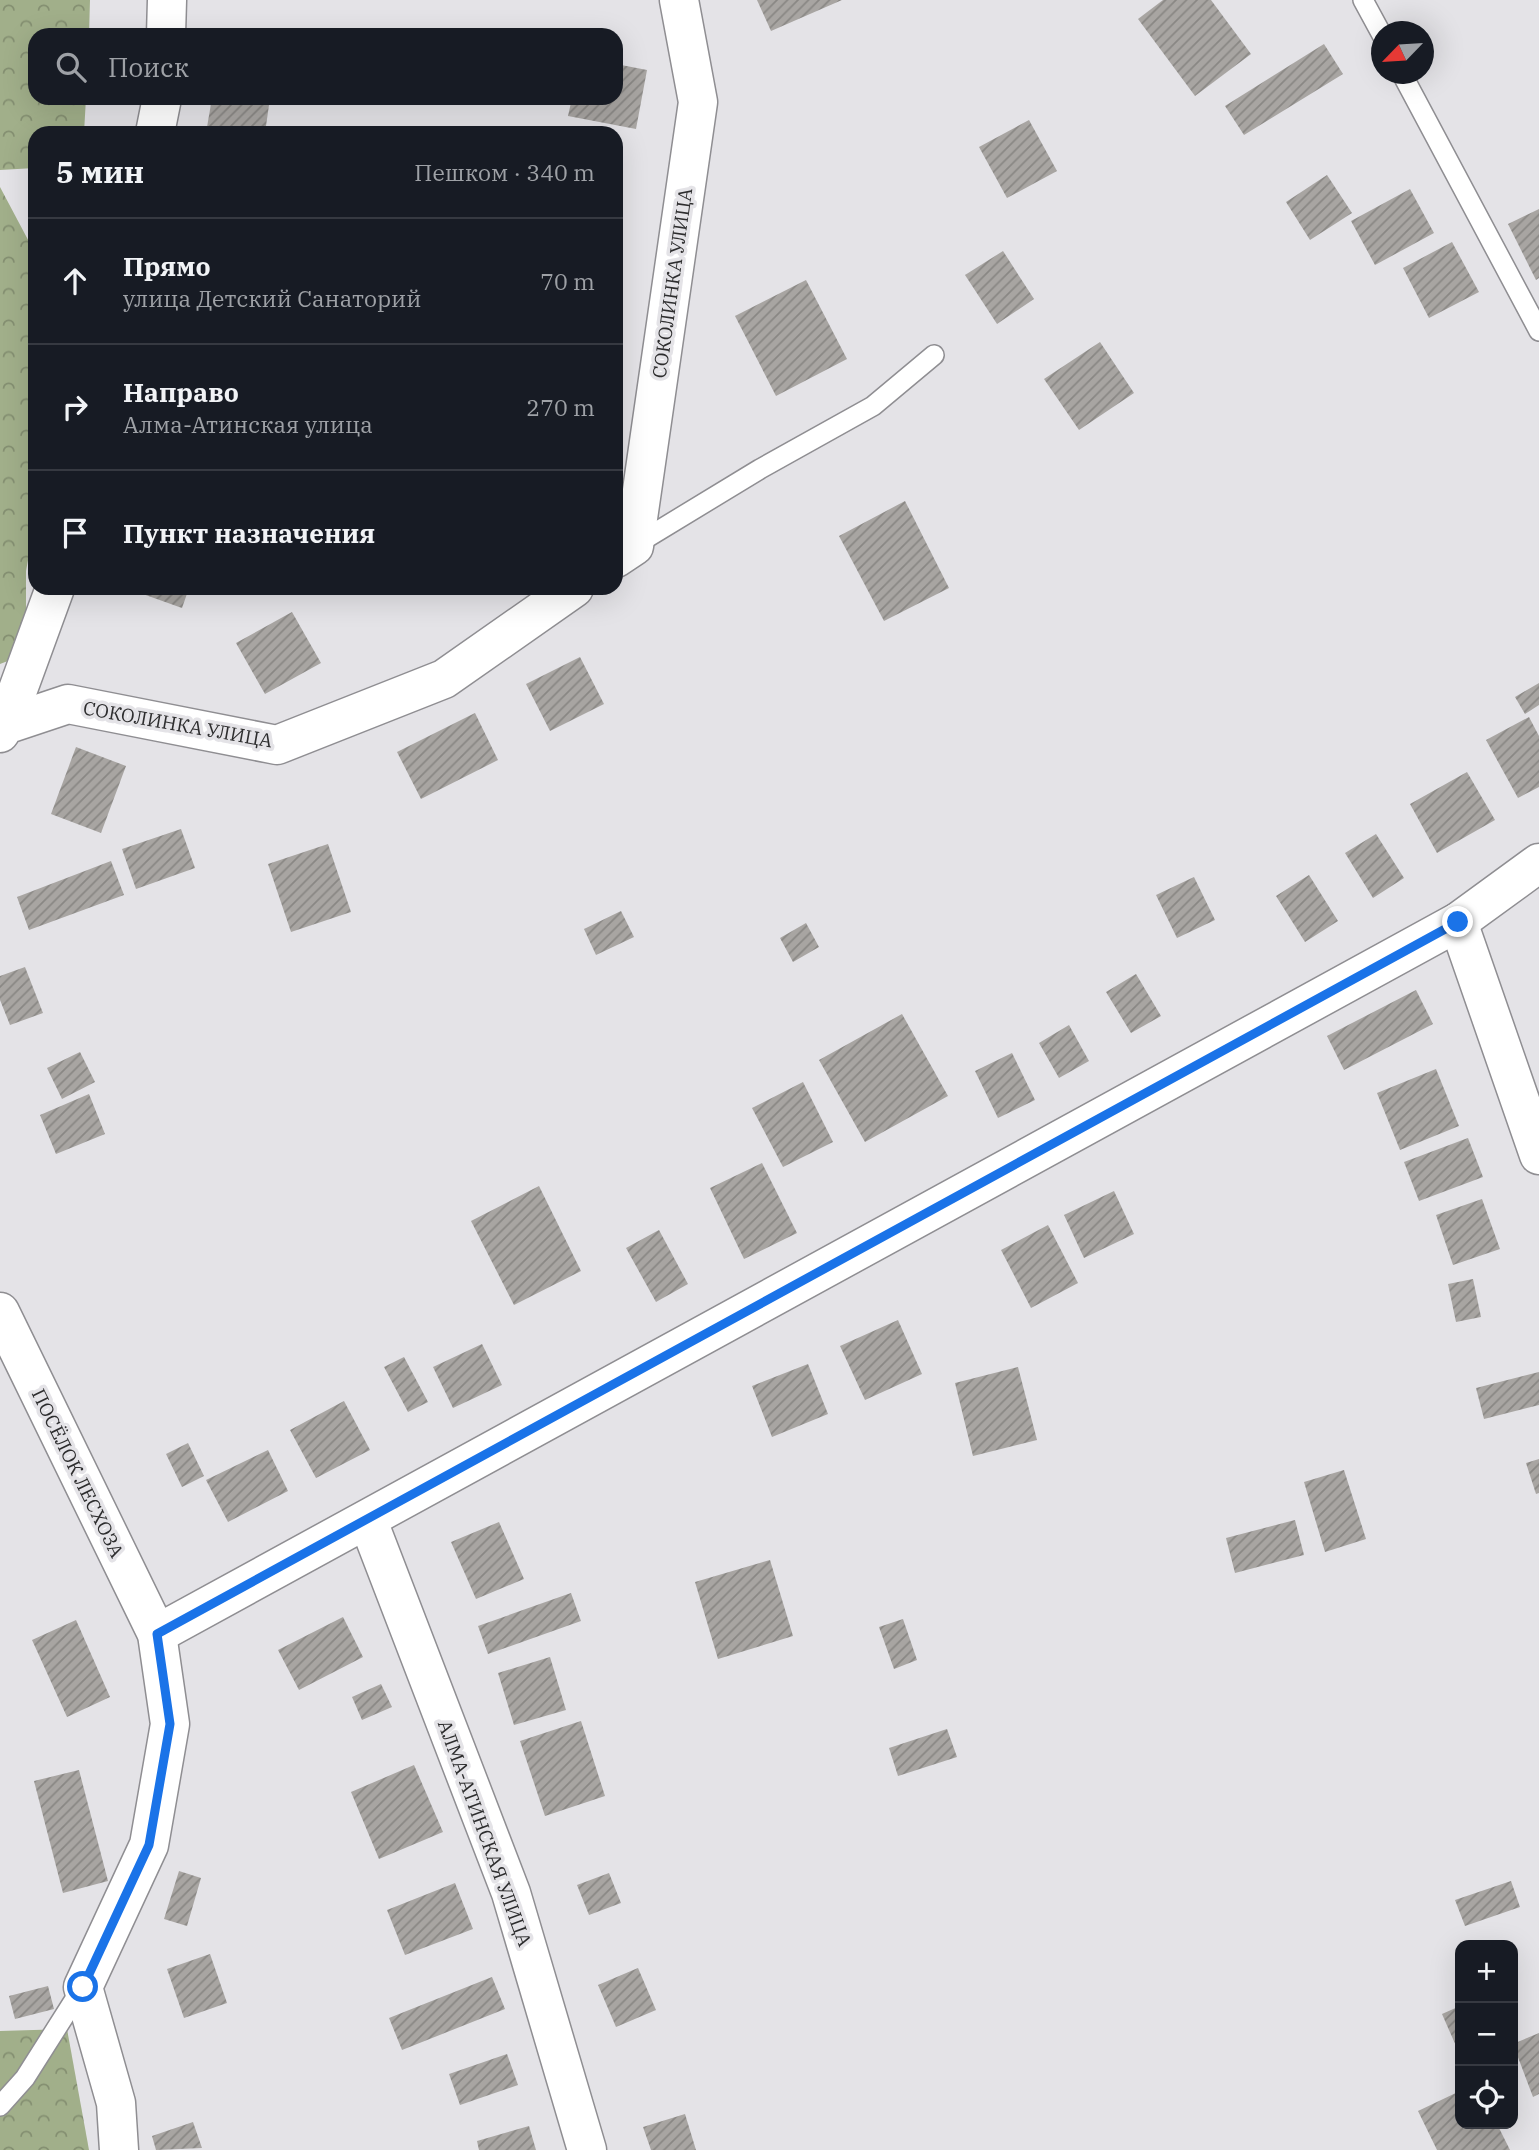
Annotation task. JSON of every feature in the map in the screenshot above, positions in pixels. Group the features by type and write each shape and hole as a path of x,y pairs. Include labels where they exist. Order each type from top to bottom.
{"street":[{"path":"166,28 167,0"},
{"name":"СОКОЛИНКА УЛИЦА","path":"625,552 698,102 680,0"},
{"path":"156,126 161,105"},
{"path":"3,729 52,595"},
{"name":"СОКОЛИНКА УЛИЦА","path":"3,729 68,704 277,745 444,679 563,595"},
{"path":"157,1634 368,1521 1458,922 1539,863"},
{"path":"1458,922 1539,1154"},
{"name":"ПОСЁЛОК ЛЕСХОЗА","path":"0,1312 157,1634 170,1724 149,1845 83,1987"},
{"name":"АЛМА-АТИНСКАЯ УЛИЦА","path":"368,1521 511,1894 587,2150"},
{"path":"83,1987 116,2103 119,2150"}],"lane":[{"path":"1363,0 1374,21"},
{"path":"1407,84 1539,331"},
{"path":"625,552 760,469 873,406 934,355"},
{"path":"0,2106 24,2078 83,1987"}],"green space":[{"path":"0,0 90,0 89,28 28,28 28,105 86,105 84,126 28,126 28,168 0,170"},
{"path":"0,187 28,240 28,560 26,654 0,664"},
{"path":"67,2029 89,2150 0,2150 0,2031"}],"building":[{"path":"757,0 842,0 771,31"},
{"path":"1163,0 1211,0 1251,54 1195,96 1138,19"},
{"path":"1324,44 1343,74 1244,135 1225,106"},
{"path":"623,65 647,70 636,129 568,116 570,105 623,105"},
{"path":"211,105 269,105 266,126 207,126"},
{"path":"1029,120 1057,171 1007,198 979,147"},
{"path":"1327,175 1352,213 1310,240 1286,202"},
{"path":"1410,189 1434,233 1375,265 1351,221"},
{"path":"1539,209 1539,278 1536,280 1508,224"},
{"path":"1452,242 1479,292 1429,318 1403,268"},
{"path":"1003,251 1034,299 997,324 965,275"},
{"path":"806,280 847,359 776,396 735,316"},
{"path":"1100,342 1134,393 1079,430 1044,379"},
{"path":"905,501 949,588 884,621 839,536"},
{"path":"146,595 187,595 182,608"},
{"path":"292,612 321,663 265,694 236,643"},
{"path":"580,657 604,704 550,731 526,684"},
{"path":"1539,683 1539,705 1525,714 1515,697"},
{"path":"475,713 498,760 421,799 397,752"},
{"path":"1529,717 1539,736 1539,787 1518,798 1486,740"},
{"path":"76,747 126,766 101,833 51,814"},
{"path":"1467,772 1495,820 1437,853 1410,804"},
{"path":"181,829 195,868 136,889 122,849"},
{"path":"1376,834 1404,878 1373,898 1345,853"},
{"path":"328,844 351,912 291,932 268,864"},
{"path":"111,861 124,895 29,930 17,897"},
{"path":"1309,875 1338,921 1305,942 1276,896"},
{"path":"1194,877 1215,920 1177,938 1156,895"},
{"path":"621,911 634,937 596,955 584,929"},
{"path":"806,923 819,947 793,962 780,938"},
{"path":"25,967 43,1013 10,1025 0,1000 0,976"},
{"path":"1136,974 1161,1016 1131,1033 1106,992"},
{"path":"1416,990 1433,1024 1344,1070 1327,1036"},
{"path":"902,1014 948,1096 865,1142 819,1060"},
{"path":"1069,1025 1089,1061 1059,1078 1039,1043"},
{"path":"80,1052 95,1082 62,1099 47,1068"},
{"path":"1012,1053 1035,1100 998,1118 975,1071"},
{"path":"1436,1069 1459,1126 1400,1150 1377,1093"},
{"path":"803,1082 833,1142 783,1167 752,1108"},
{"path":"89,1094 105,1134 56,1154 40,1115"},
{"path":"1468,1138 1483,1177 1419,1201 1404,1162"},
{"path":"762,1163 797,1233 744,1259 710,1188"},
{"path":"539,1186 581,1271 514,1305 471,1221"},
{"path":"1114,1191 1134,1234 1084,1258 1064,1215"},
{"path":"1482,1199 1500,1249 1453,1265 1436,1215"},
{"path":"1048,1225 1078,1283 1031,1308 1001,1250"},
{"path":"659,1230 688,1284 656,1302 626,1248"},
{"path":"1473,1279 1481,1317 1456,1322 1448,1284"},
{"path":"898,1320 922,1374 865,1400 840,1346"},
{"path":"482,1344 502,1385 453,1408 433,1367"},
{"path":"404,1357 428,1402 408,1412 384,1367"},
{"path":"808,1364 828,1414 772,1437 752,1386"},
{"path":"1018,1367 1037,1440 973,1456 955,1383"},
{"path":"1539,1372 1539,1405 1484,1419 1476,1388"},
{"path":"344,1401 370,1450 316,1478 290,1430"},
{"path":"188,1443 204,1476 182,1487 166,1454"},
{"path":"268,1450 288,1491 228,1522 206,1480"},
{"path":"1539,1459 1539,1493 1536,1494 1526,1463"},
{"path":"1344,1470 1366,1539 1325,1552 1304,1482"},
{"path":"1295,1520 1304,1555 1235,1573 1226,1538"},
{"path":"499,1522 524,1579 476,1599 451,1542"},
{"path":"770,1560 793,1636 718,1659 695,1582"},
{"path":"571,1593 581,1621 488,1654 478,1626"},
{"path":"343,1617 363,1657 299,1690 278,1650"},
{"path":"903,1619 917,1660 894,1669 879,1627"},
{"path":"76,1620 110,1697 67,1717 32,1640"},
{"path":"550,1657 566,1710 514,1725 498,1673"},
{"path":"381,1684 392,1707 362,1720 352,1697"},
{"path":"581,1721 605,1796 545,1816 520,1741"},
{"path":"947,1729 957,1757 898,1776 889,1748"},
{"path":"414,1765 443,1832 379,1859 351,1792"},
{"path":"79,1770 108,1881 63,1893 34,1781"},
{"path":"179,1871 201,1878 187,1926 164,1919"},
{"path":"609,1873 621,1903 589,1915 577,1885"},
{"path":"1511,1881 1520,1907 1465,1926 1455,1900"},
{"path":"455,1883 473,1929 405,1955 387,1910"},
{"path":"210,1954 227,2003 184,2018 167,1969"},
{"path":"638,1968 656,2010 616,2027 598,1985"},
{"path":"492,1977 505,2009 402,2050 389,2018"},
{"path":"48,1986 54,2009 15,2019 9,1996"},
{"path":"1455,2008 1455,2044 1442,2014"},
{"path":"1539,2033 1539,2094 1533,2097 1518,2057 1518,2042"},
{"path":"507,2054 518,2085 460,2105 449,2074"},
{"path":"1455,2093 1455,2129 1500,2129 1510,2150 1437,2150 1418,2111"},
{"path":"685,2114 696,2150 651,2150 643,2127"},
{"path":"193,2122 202,2148 156,2150 152,2136"},
{"path":"529,2126 536,2150 479,2150 477,2141"}],"route":[{"path":"83,1987 149,1845 170,1724 157,1634 368,1521 1458,922"}]}
